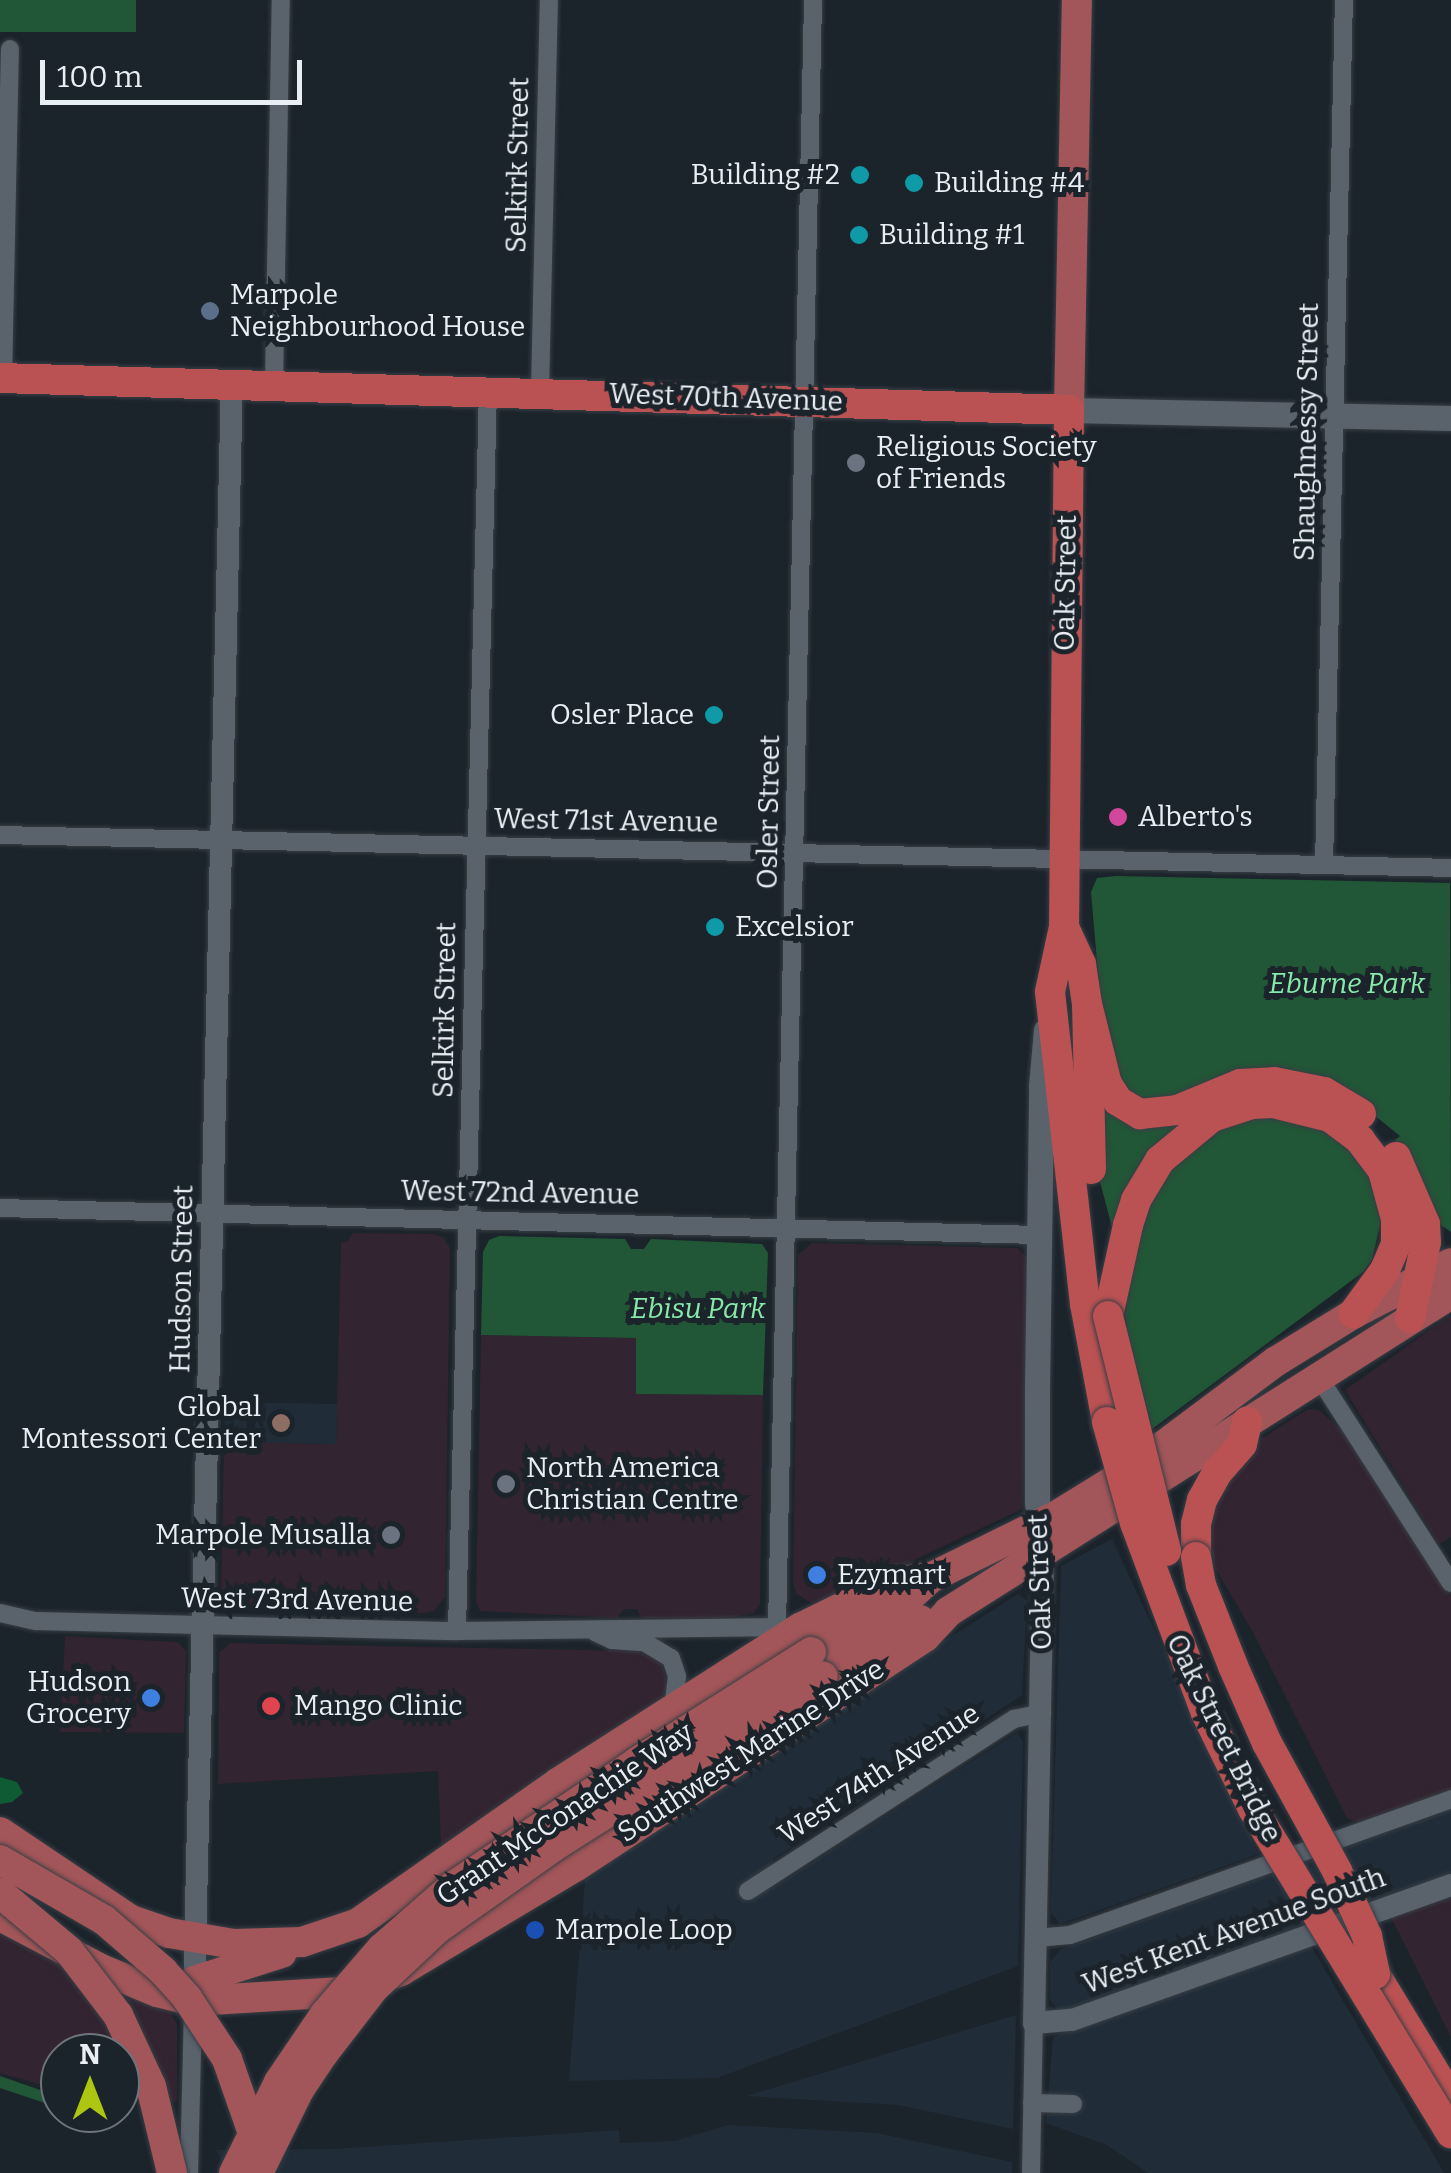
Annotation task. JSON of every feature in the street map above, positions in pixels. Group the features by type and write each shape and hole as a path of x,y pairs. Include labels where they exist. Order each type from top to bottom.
{"highway":[{"name":"West 70th Avenue","path":"2,378 540,391 1068,410"},
{"name":"Oak Street","path":"1068,410 1064,927 1050,992 1103,1306"},
{"name":"Oak Street","path":"1064,927 1081,964 1087,1004 1090,1166 1103,1306"},
{"path":"1087,1004 1107,1084 1125,1106 1140,1114 1162,1114 1228,1088 1256,1083 1292,1084 1324,1092 1356,1110 1391,1147 1438,1231 1410,1318"},
{"path":"1103,1306 1136,1200 1160,1160 1212,1117 1252,1104 1272,1103 1330,1117 1360,1140 1382,1171 1396,1220 1396,1244 1385,1270 1353,1314"},
{"name":"Oak Street Bridge","path":"1103,1306 1155,1518 1190,1623 1272,1800 1451,2100"},
{"name":"Oak Street Bridge","path":"1103,1306 1107,1422 1170,1628 1253,1809 1451,2134"},
{"path":"1247,1422 1242,1444 1217,1473 1202,1500 1196,1524 1201,1585 1267,1743 1367,1936 1376,1974"}],"main road":[{"name":"Oak Street","path":"1068,410 1077,0"},
{"name":"West 70th Avenue","path":"1068,410 1451,418"},
{"name":"Oak Street","path":"1041,1539 1040,1086 1050,992"},
{"name":"Southwest Marine Drive","path":"0,1909 99,1968 157,1992 194,1991 240,2002 342,1992 401,1971 575,1866 925,1637 948,1612 1275,1362 1353,1314 1451,1264"},
{"name":"Southwest Marine Drive","path":"932,1577 1041,1539 1247,1422 1451,1294"},
{"name":"Grant McConachie Way","path":"234,2173 294,2058 382,1948 452,1887 803,1646 905,1600 932,1577"},
{"name":"Grant McConachie Way","path":"260,2173 298,2090 322,2054 374,1988 438,1928 559,1843 803,1646 948,1612"},
{"path":"194,1991 302,1942 358,1923 559,1782 673,1709 803,1646"},
{"path":"0,1832 37,1853 132,1920 168,1934 234,1944 302,1942"},
{"path":"0,1860 104,1920 135,1943 187,1998 238,2086 260,2173"},
{"path":"0,1909 69,1951 118,2016 151,2086 172,2173"}],"street":[{"path":"274,386 281,0"},
{"name":"Selkirk Street","path":"540,391 548,0"},
{"name":"Osler Street","path":"803,1646 786,1227 813,0"},
{"name":"Shaughnessy Street","path":"1324,865 1344,0"},
{"path":"2,378 10,49"},
{"name":"Hudson Street","path":"189,2173 232,385"},
{"name":"Selkirk Street","path":"457,1631 488,390"},
{"name":"West 71st Avenue","path":"0,834 1451,868"},
{"name":"West 72nd Avenue","path":"0,1208 1039,1235"},
{"path":"1318,1376 1451,1582"},
{"name":"Oak Street","path":"1031,2173 1042,1712 1041,1539"},
{"name":"West 73rd Avenue","path":"0,1614 36,1622 457,1631 595,1632 612,1627 803,1646"},
{"name":"West 73rd Avenue","path":"595,1632 612,1640 644,1642 671,1658 677,1676 673,1709"},
{"name":"West 74th Avenue","path":"748,1891 1014,1719 1042,1712"},
{"path":"1036,1938 1070,1936 1451,1799"},
{"path":"0,1909 37,1853"},
{"name":"West Kent Avenue South","path":"1034,2023 1072,2020 1451,1885"},
{"path":"1032,2102 1074,2104"}],"shaded area":[{"path":"353,1233 432,1234 443,1237 450,1248 445,1597 434,1611 425,1613 342,1612 339,1602 326,1601 320,1612 235,1609 228,1606 221,1589 224,1442 336,1444 341,1242 347,1242"},
{"path":"812,1243 1017,1248 1029,1259 1022,1509 898,1568 812,1603 796,1594 793,1582 798,1255"},
{"path":"1451,1315 1451,1537 1439,1544 1345,1390"},
{"path":"481,1335 637,1338 636,1394 763,1395 760,1604 754,1613 721,1619 642,1618 637,1609 624,1609 617,1618 480,1611 476,1601"},
{"name":"Global Montessori Center","path":"225,1402 337,1404 336,1444 224,1442"},
{"path":"1308,1409 1319,1410 1347,1435 1451,1597 1451,1791 1360,1823 1347,1818 1253,1632 1208,1556 1207,1509 1256,1442"},
{"path":"1112,1539 1258,1854 1060,1924 1051,1912 1061,1566"},
{"path":"1018,1594 1027,1601 1022,1695 773,1859 772,1888 1017,1733 1023,1741 1018,1966 717,2078 569,2081 586,1868"},
{"path":"65,1636 178,1642 186,1651 184,1733 60,1732"},
{"path":"230,1643 636,1651 661,1662 669,1686 666,1698 441,1846 438,1771 218,1784 219,1653"},
{"path":"1451,1809 1451,1876 1068,2010 1058,2009 1050,2000 1050,1962 1060,1950"},
{"path":"1451,1898 1451,2037 1391,1917"},
{"path":"0,1928 169,2009 177,2024 177,2102 140,2099 140,2033 40,2033 40,2084 0,2073"},
{"path":"1310,1944 1444,2173 1148,2173 1107,2145 1046,2123 1053,2037"},
{"path":"1016,2015 1013,2129 898,2105 746,2096"},
{"path":"728,2125 877,2133 1012,2162 1012,2173 227,2173 216,2150 334,2149 619,2130 620,2143 675,2141"}],"green space":[{"path":"0,0 136,0 136,32 0,32"},
{"name":"Eburne Park","path":"1097,878 1450,883 1451,1232 1435,1221 1395,1140 1400,1136 1363,1106 1149,1105 1115,1083 1099,985 1091,892"},
{"path":"1095,1091 1170,1124 1185,1125 1113,1231 1099,1178"},
{"path":"1272,1112 1329,1127 1368,1167 1381,1220 1372,1260 1363,1272 1144,1435 1126,1339 1125,1298 1134,1232 1170,1163 1200,1133"},
{"name":"Ebisu Park","path":"499,1236 625,1239 631,1249 644,1249 651,1239 762,1244 768,1253 763,1395 636,1394 636,1338 481,1335 483,1252 489,1240"},
{"path":"0,1777 17,1782 23,1793 12,1802 0,1804"},
{"path":"0,2076 40,2090 40,2101 0,2088"}],"place":[{"name":"Building #2","path":"860,175"},
{"name":"Building #4","path":"914,183"},
{"name":"Building #1","path":"859,235"},
{"name":"Marpole Neighbourhood House","path":"210,311"},
{"name":"Religious Society of Friends","path":"856,463"},
{"name":"Osler Place","path":"714,715"},
{"name":"Alberto's","path":"1118,817"},
{"name":"Excelsior","path":"715,927"},
{"name":"Global Montessori Center","path":"281,1423"},
{"name":"North America Christian Centre","path":"506,1484"},
{"name":"Marpole Musalla","path":"391,1535"},
{"name":"Ezymart","path":"817,1575"},
{"name":"Hudson Grocery","path":"151,1698"},
{"name":"Mango Clinic","path":"271,1706"},
{"name":"Marpole Loop","path":"535,1930"}]}
